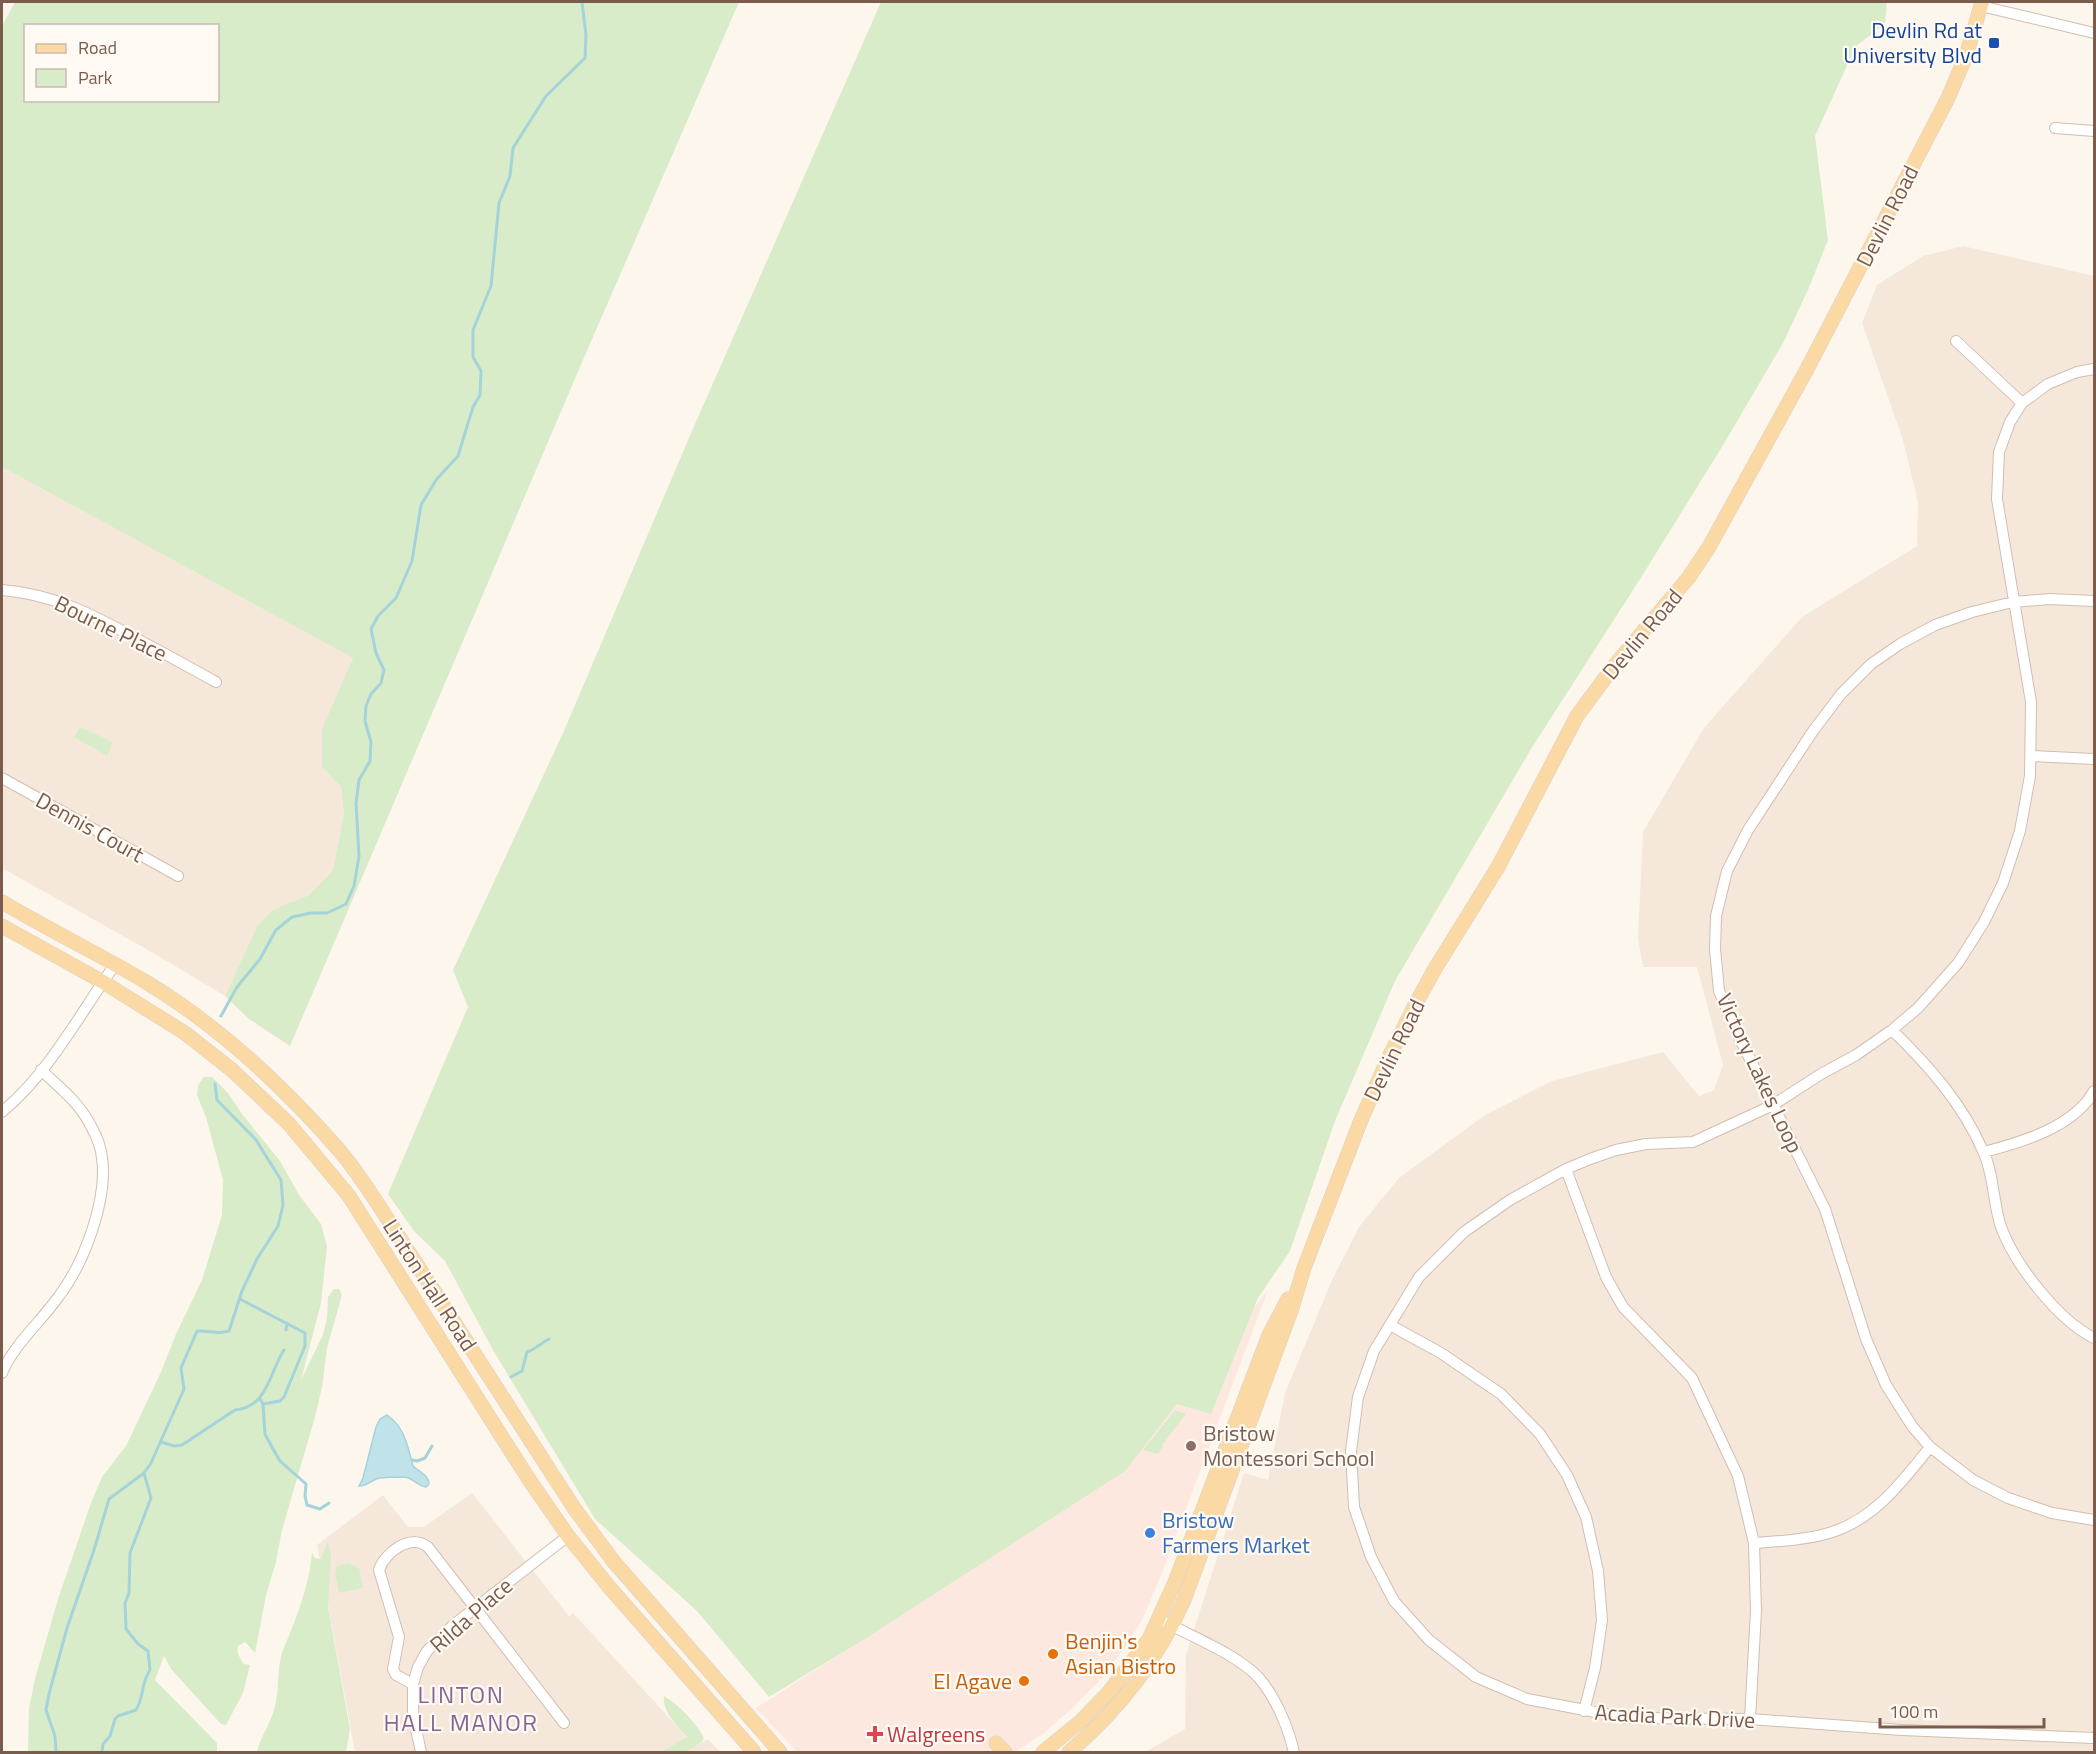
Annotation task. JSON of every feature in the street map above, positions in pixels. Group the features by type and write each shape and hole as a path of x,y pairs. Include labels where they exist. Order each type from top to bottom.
{"main road":[{"name":"Devlin Road","path":"1069,1752 1099,1725 1145,1671 1173,1626 1361,1120 1416,1003 1498,867 1577,716 1614,666 1683,585 1709,547 1815,352 1948,98 1966,56 1981,4"},
{"name":"Linton Hall Road","path":"2,902 146,982 181,1006 240,1050 297,1105 340,1152 374,1198 574,1508 614,1562 780,1752"},
{"name":"Linton Hall Road","path":"2,926 102,982 185,1033 232,1070 289,1124 349,1196 515,1458 568,1536 610,1588 754,1752"},
{"name":"Devlin Road","path":"1043,1752 1081,1721 1108,1692 1140,1653 1159,1619 1269,1335 1305,1268"},
{"path":"998,1752 996,1743 1005,1752"}],"street":[{"path":"1981,4 2094,33"},
{"path":"2055,128 2094,131"},
{"path":"1956,341 2022,403 2049,384 2077,372 2094,369"},
{"name":"Acadia Park Drive","path":"2022,403 2010,422 1999,452 1997,499 2031,702 2032,756 2020,831 2003,883 1984,922 1958,963 1918,1008 1892,1030 1856,1055 1773,1105 1694,1142 1646,1144 1617,1150 1566,1169 1510,1200 1464,1232 1419,1277 1374,1351 1358,1396 1351,1450 1354,1507 1371,1557 1394,1601 1429,1640 1476,1677 1527,1698 1627,1718 1750,1719 1878,1728 2094,1738"},
{"name":"Bourne Place","path":"2,590 44,596 81,609 108,621 216,682"},
{"name":"Victory Lakes Loop","path":"2094,601 2050,599 2013,602 1971,612 1935,625 1900,644 1871,664 1841,694 1813,731 1748,830 1727,871 1716,916 1715,949 1719,991 1737,1033 1825,1209 1866,1339 1886,1384 1912,1426 1930,1447 1973,1480 2008,1498 2052,1513 2094,1520"},
{"path":"2032,756 2094,759"},
{"name":"Dennis Court","path":"2,777 178,876"},
{"path":"2,1112 41,1070 114,966"},
{"path":"1892,1030 1928,1065 1962,1111 1984,1152 2001,1227 2017,1259 2062,1315 2094,1338"},
{"path":"2,1373 12,1353 47,1312 71,1278 96,1216 101,1191 102,1159 92,1126 81,1109 41,1070"},
{"path":"1984,1152 2021,1142 2053,1128 2091,1105 2094,1091"},
{"path":"1566,1169 1606,1277 1623,1307 1692,1378 1738,1476 1754,1543 1756,1611 1750,1719"},
{"path":"1390,1324 1441,1353 1502,1394 1540,1434 1567,1475 1586,1517 1598,1571 1602,1620 1595,1668 1584,1711"},
{"path":"1754,1543 1828,1533 1854,1523 1879,1507 1930,1447"},
{"name":"Rilda Place","path":"421,1752 413,1716 413,1684 418,1668 428,1651 440,1636 568,1536"},
{"path":"413,1684 396,1675 393,1669 399,1637 379,1570 384,1560 409,1542 417,1541 422,1543 564,1723"},
{"path":"1159,1619 1244,1665 1258,1678 1280,1712 1294,1752"}],"shaded area":[{"path":"1963,246 2094,276 2094,1752 1145,1752 1185,1729 1186,1655 1244,1473 1268,1480 1285,1393 1332,1280 1359,1227 1399,1178 1485,1115 1552,1081 1663,1052 1699,1096 1714,1090 1723,1065 1697,967 1643,967 1638,938 1643,832 1704,728 1802,617 1917,546 1918,502 1903,440 1862,323 1877,285 1923,256"},
{"path":"2,467 353,658 322,767 341,787 344,813 333,870 309,895 272,910 257,926 225,996 2,868"},
{"path":"1268,1290 1160,1578 1141,1622 1097,1683 1044,1733 1015,1752 797,1752 756,1708 947,1585 1178,1403"},
{"path":"472,1493 569,1616 573,1613 695,1746 708,1739 720,1752 355,1752 317,1545 383,1495 408,1527 424,1527"}],"green space":[{"path":"15,2 739,2 586,353 290,1046 249,1019 225,996 257,926 272,910 309,895 333,870 344,813 341,787 322,767 322,729 353,658 2,467 2,26"},
{"path":"881,2 1887,2 1885,24 1856,46 1815,136 1828,240 1783,343 1642,576 1531,749 1395,981 1335,1121 1290,1251 1258,1298 1211,1414 1177,1404 1125,1471 863,1640 769,1697 697,1611 595,1519 493,1350 445,1261 414,1231 388,1194 468,1007 453,970 563,733 695,424"},
{"path":"80,727 113,742 107,756 74,737"},
{"path":"204,1077 212,1077 228,1093 280,1161 299,1195 321,1224 327,1246 321,1303 301,1380 323,1335 328,1297 334,1289 339,1289 342,1295 327,1348 315,1417 282,1530 276,1562 266,1595 255,1653 245,1642 238,1646 241,1660 244,1664 250,1665 243,1693 226,1725 221,1724 171,1669 164,1656 155,1680 217,1743 217,1752 28,1752 29,1708 35,1679 58,1599 91,1503 102,1477 126,1446 161,1372 202,1280 222,1215 223,1180 206,1117 197,1095 198,1085"},
{"path":"1175,1410 1186,1414 1162,1445 1158,1454 1143,1450"},
{"path":"328,1541 331,1555 328,1607 350,1729 346,1752 257,1752 274,1710 281,1657 305,1590 312,1553 315,1558 321,1559"},
{"path":"349,1563 359,1568 363,1588 339,1593 335,1573 337,1566"},
{"path":"664,1696 687,1714 704,1738 702,1742 685,1752 661,1752 687,1737 668,1713"}],"water":[{"path":"387,1415 402,1432 413,1466 427,1478 429,1484 426,1487 405,1477 379,1478 359,1486 376,1427 380,1419"}],"waterway":[{"path":"221,1016 237,987 260,959 276,930 292,917 311,913 327,913 346,904 354,886 359,856 356,803 359,780 370,761 371,742 365,721 366,706 371,694 381,683 384,670 376,653 371,629 378,616 396,598 412,561 421,505 436,480 458,456 473,407 480,395 481,371 473,357 473,330 491,286 499,203 510,176 513,148 546,96 585,58 586,35 582,2"},
{"path":"56,1752 55,1736 46,1710 49,1694 67,1628 109,1499 144,1473 151,1463 184,1389 181,1368 197,1331 221,1333 229,1331 242,1291 257,1259 278,1226 283,1205 281,1180 256,1140 217,1100 215,1084"},
{"path":"240,1299 305,1333 305,1346 284,1397 280,1401 263,1404"},
{"path":"286,1330 287,1323"},
{"path":"511,1377 522,1371 527,1352 549,1339"},
{"path":"161,1442 174,1446 182,1445 235,1410 246,1408 254,1403 266,1388 284,1350"},
{"path":"260,1399 263,1404 265,1434 280,1461 306,1484 307,1505 320,1509 329,1503"},
{"path":"412,1460 425,1458 432,1446"},
{"path":"102,1752 103,1744 110,1736 115,1719 136,1710 150,1670 148,1651 138,1644 126,1629 125,1603 129,1593 130,1553 151,1498 144,1473"}],"place":[{"name":"Devlin Rd at University Blvd","path":"1994,43"},
{"name":"Bristow Montessori School","path":"1191,1446"},
{"name":"Bristow Farmers Market","path":"1150,1533"},
{"name":"Benjin's Asian Bistro","path":"1053,1654"},
{"name":"El Agave","path":"1024,1681"},
{"name":"Walgreens","path":"875,1734"}],"district":[{"name":"LINTON HALL MANOR","path":"461,1709"}]}
